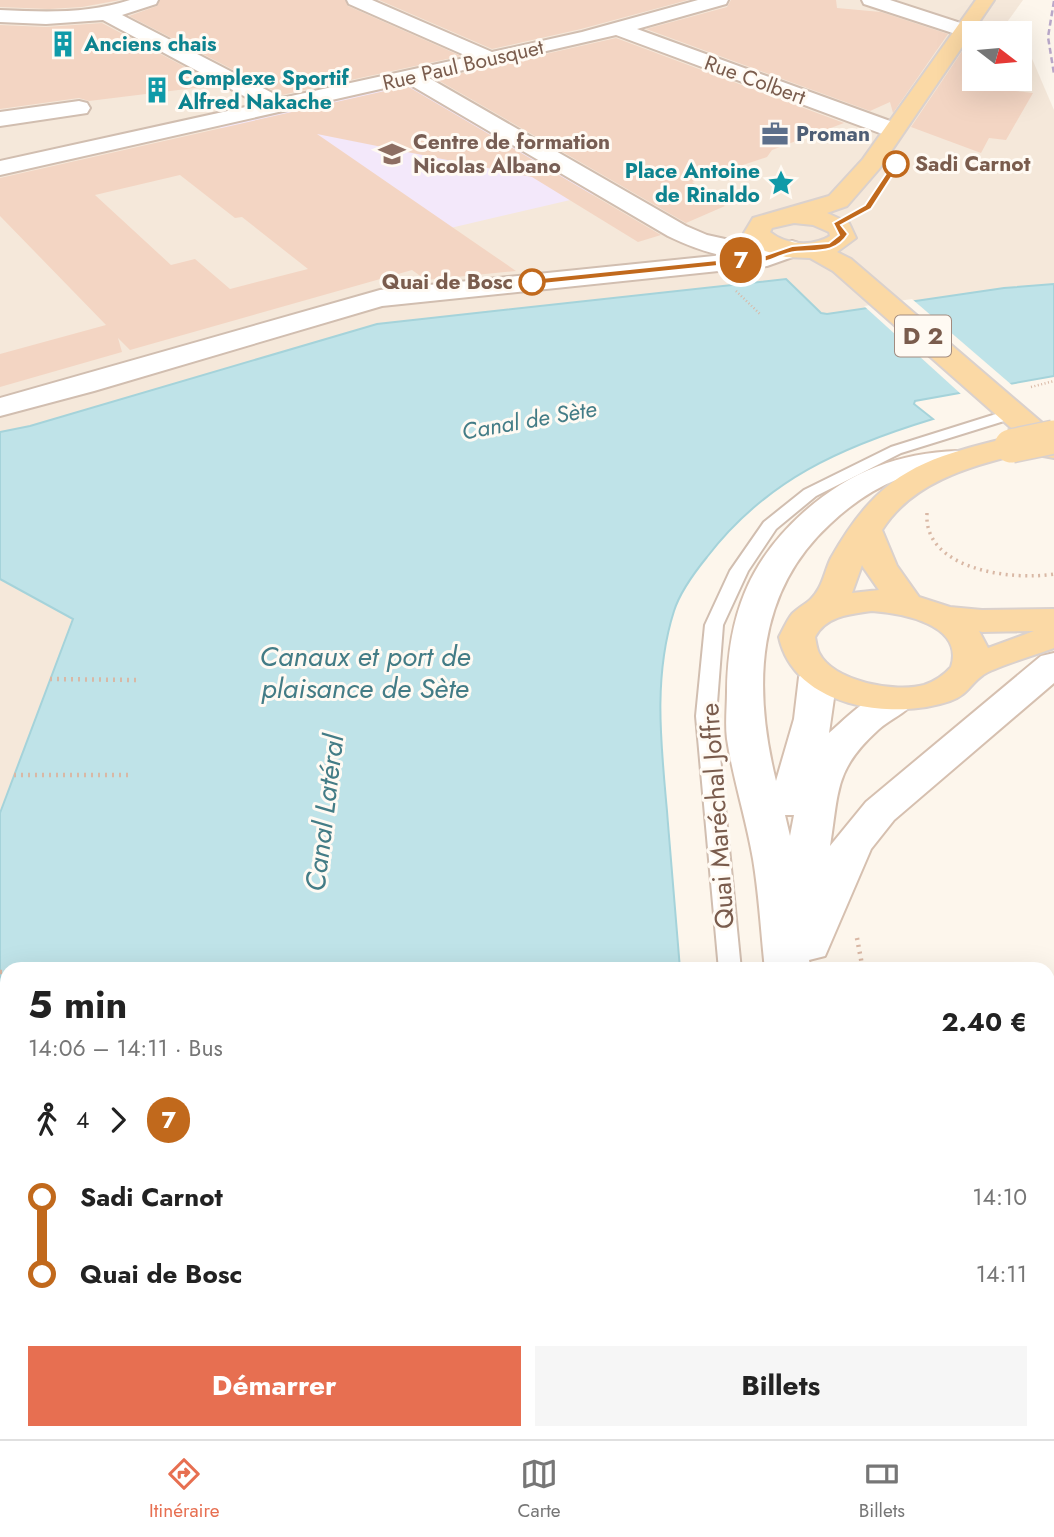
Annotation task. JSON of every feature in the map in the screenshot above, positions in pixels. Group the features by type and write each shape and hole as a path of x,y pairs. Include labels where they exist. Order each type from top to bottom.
{"main road":[{"path":"984,21 993,6"},
{"path":"740,259 762,223 794,216 838,201 871,164 893,130 962,51"},
{"path":"881,186 962,56"},
{"path":"740,259 833,247 818,218 794,216"},
{"name":"D 2","path":"833,247 985,391 1054,449"},
{"path":"942,617 957,628 967,641 972,654 970,667 961,680 945,691 923,697 897,699 851,692 818,677 799,655 796,640 802,626 821,610 835,592 847,560 882,506 896,493 912,482 958,460 1054,437"},
{"path":"867,532 880,567 906,604"},
{"path":"821,610 850,602 872,600 906,604 942,617 982,621 1054,620"},
{"path":"970,667 1054,636"}],"street":[{"path":"0,16 46,18 106,14 149,0"},
{"path":"356,0 491,59"},
{"name":"Rue Paul Bousquet","path":"0,168 491,59 719,0"},
{"path":"871,0 962,33"},
{"path":"106,14 280,106"},
{"name":"Rue Colbert","path":"617,28 893,130"},
{"path":"410,76 677,231 740,259"},
{"path":"0,118 79,108"},
{"path":"8,145 31,161"},
{"path":"0,407 380,298 767,258 833,247"},
{"name":"Quai Maréchal Joffre","path":"803,961 774,859 747,735 744,655 760,592 787,550 809,524 844,496 873,478 914,462 958,460"},
{"path":"803,961 852,844 880,811 1054,664"},
{"path":"774,859 813,719 818,677"},
{"path":"803,961 803,881 822,773 842,742 878,710 897,699"}],"lane":[{"name":"Quai Maréchal Joffre","path":"729,962 706,716 715,625 739,571 770,526 810,493 896,450 1012,414"}],"path":[{"path":"740,259 760,314"},
{"path":"932,505 926,516 932,539 945,553 972,565 1011,575 1044,577 1054,574"},
{"path":"50,679 137,680"},
{"path":"14,775 129,775"}],"shaded area":[{"path":"0,0 1023,0 1008,21 962,21 962,91 1032,91 1032,59 1054,110 1054,284 1004,288 827,314 821,313 786,279 377,324 30,426 0,432"},
{"name":"Centre de formation Nicolas Albano","path":"408,82 596,194 378,245 218,126"},
{"path":"0,579 73,619 0,813"}],"water":[{"name":"Canaux et port de plaisance de Sète","path":"786,279 821,313 827,314 1004,288 1054,284 1054,376 915,401 914,404 933,419 837,455 780,487 730,530 688,583 674,611 667,636 660,711 679,962 0,962 0,813 73,619 0,579 0,432 30,426 377,324"}],"pier":[{"path":"912,299 1013,386 962,395 864,306"}],"building":[{"path":"0,0 120,0 82,7 49,9 0,7"},
{"path":"160,0 345,0 348,6 461,56 282,95 129,16 157,6"},
{"path":"379,0 688,0 581,29 492,49"},
{"path":"731,0 836,0 837,8 881,12 948,34 893,113 890,102 870,111 646,29 727,7"},
{"path":"102,23 219,85 89,101 79,98 0,109 0,25 46,27"},
{"path":"616,38 844,123 772,150 767,157 692,182 725,206 686,223 436,79"},
{"path":"962,51 962,91 1033,93 1006,140 989,138 981,153 911,127"},
{"path":"407,86 661,235 638,242 532,177 317,134 516,271 426,280 412,270 130,350 118,338 122,352 0,387 0,354 106,325 0,216 0,178","holes":["180,175 235,218 242,217 308,269 230,289 195,259 171,265 95,195"]}],"railway":[{"path":"1054,1 1048,37 1054,74"}],"bus line":[{"name":"7","path":"532,282 767,258 792,249 832,246 843,238 844,234 836,225 868,207 896,164"}],"place":[{"name":"Anciens chais","path":"63,44"},
{"name":"Complexe Sportif Alfred Nakache","path":"157,90"},
{"name":"Proman","path":"775,134"},
{"name":"Centre de formation Nicolas Albano","path":"392,154"},
{"name":"Sadi Carnot","path":"896,164"},
{"name":"Place Antoine de Rinaldo","path":"781,183"},
{"name":"Quai de Bosc","path":"532,282"}],"water label":[{"name":"Canal de Sète","path":"529,420"},
{"name":"Canal Latéral","path":"324,813"}]}
